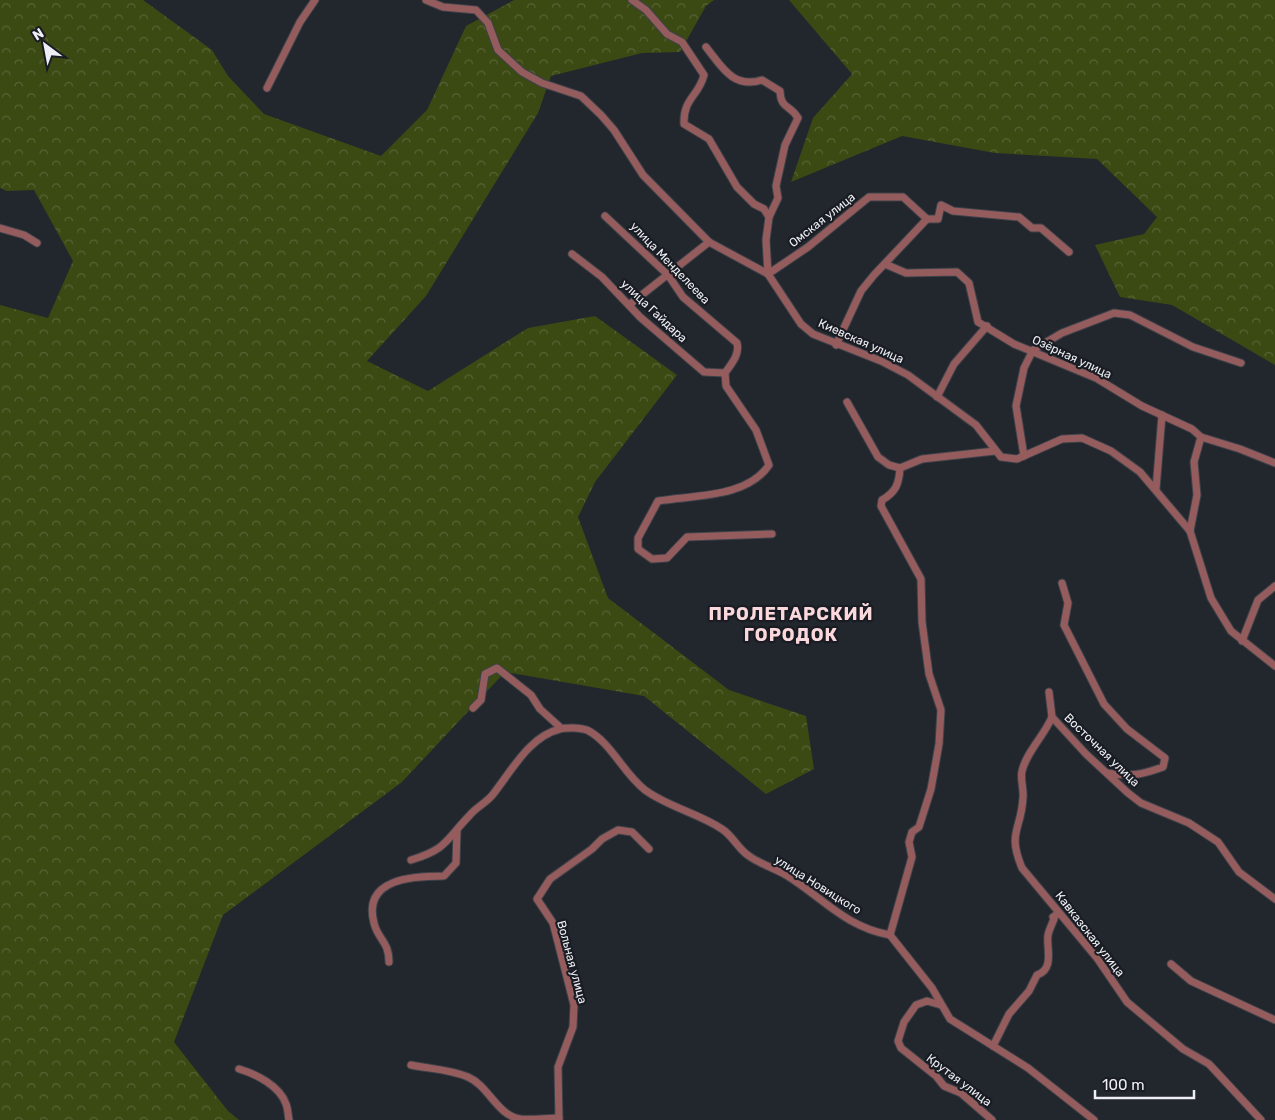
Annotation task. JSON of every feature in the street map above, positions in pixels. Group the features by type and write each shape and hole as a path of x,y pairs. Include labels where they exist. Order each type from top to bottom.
{"street":[{"path":"267,88 300,22 314,0"},
{"name":"Киевская улица","path":"426,0 443,7 476,10 488,23 498,50 522,72 542,83 581,96 601,114 614,130 644,176 709,242 768,274 801,324 813,334 836,345 882,361 908,375 976,425 987,437 995,451"},
{"path":"632,0 646,10 667,34 682,42 704,75 702,84 690,97 684,113 684,124 708,139 736,187 754,204 764,209 769,217"},
{"path":"706,47 734,79 749,84 762,80 780,90 780,101 784,106 795,112 798,118 785,146 776,186 778,198 769,217 766,240 768,274"},
{"name":"Омская улица","path":"768,274 808,247 869,198 903,197 927,219"},
{"path":"836,345 861,292 927,219 938,219 941,205 953,211 1019,217 1026,224 1041,228 1068,252"},
{"name":"улица Менделеева","path":"605,216 630,237 668,275 683,297 737,343 738,349 725,373"},
{"path":"0,228 24,235 37,243"},
{"path":"629,304 709,242"},
{"name":"улица Гайдара","path":"572,254 602,277 640,318 704,372 725,373"},
{"name":"Озёрная улица","path":"885,264 906,273 957,272 969,284 978,322 1014,344 1033,350 1096,378 1142,406 1192,429 1201,437 1275,463"},
{"path":"1024,456 1016,406 1024,368 1033,350 1062,333 1114,313 1130,314 1193,347 1241,363"},
{"path":"936,397 954,364 987,326"},
{"path":"725,373 726,386 756,430 769,464 764,472 739,488 658,501 638,538 638,549 652,560 667,558 687,536 772,534"},
{"path":"847,402 878,457 889,465 900,468 922,459 995,451 1001,457 1017,459 1062,439 1082,438 1111,451 1140,472 1190,531 1211,598 1231,631 1275,666"},
{"path":"1156,489 1162,414"},
{"path":"1190,531 1196,495 1194,462 1201,437"},
{"path":"900,468 899,482 893,494 882,500 881,506 921,579 922,622 929,674 941,710 939,744 931,788 919,827 912,832 909,842 912,858 890,935 932,988 950,1019 1028,1068 1094,1120"},
{"path":"1062,583 1068,603 1064,625 1104,704 1127,729 1165,758 1163,767 1145,773 1127,777 1106,773"},
{"path":"1242,641 1258,600 1275,586"},
{"path":"410,860 432,854 444,845 469,815 494,794 508,771 526,753 534,741 561,728 540,709 531,695 497,668 485,674 481,700 473,708"},
{"name":"Восточная улица","path":"1049,692 1052,718 1106,773 1141,803 1189,823 1218,842 1239,872 1275,900"},
{"name":"Кавказская улица","path":"1052,718 1045,734 1034,746 1022,772 1023,796 1021,814 1014,834 1015,852 1022,868 1097,958 1127,1002 1183,1049 1209,1064 1262,1120"},
{"name":"улица Новицкого","path":"561,728 586,730 609,749 630,778 646,791 705,818 724,830 748,856 787,876 831,910 875,932 890,935"},
{"path":"389,962 389,948 374,923 373,904 377,896 381,889 394,882 417,876 444,876 456,863 457,830"},
{"name":"Вольная улица","path":"411,1065 448,1070 469,1077 485,1089 502,1111 519,1119 559,1119 558,1067 573,1027 574,1006 553,923 536,900 550,879 592,849 602,839 618,830 632,832 649,848"},
{"path":"993,1046 1009,1014 1029,991 1037,975 1042,973 1047,965 1047,955 1050,950 1048,933 1054,919 1053,917 1060,913"},
{"path":"1171,964 1191,981 1275,1020"},
{"name":"Крутая улица","path":"941,1005 927,1002 916,1004 901,1031 898,1041 901,1048 936,1076 944,1086 961,1093 992,1120"},
{"path":"239,1069 258,1075 274,1089 286,1103 289,1120"}],"green space":[{"path":"0,0 143,0 212,50 228,76 264,114 381,156 427,110 466,26 514,0 714,0 706,6 680,52 642,53 551,76 538,113 426,296 367,361 428,391 528,328 595,316 677,375 595,482 578,517 608,598 729,690 806,716 814,769 766,794 644,696 505,672 402,782 223,915 174,1042 228,1111 239,1120 0,1120 0,305 48,318 73,261 34,190 7,191 0,188"},
{"path":"789,0 1275,0 1275,365 1172,305 1120,297 1095,245 1144,234 1157,217 1097,159 995,153 902,136 791,182 813,118 852,74"}],"district":[{"name":"ПРОЛЕТАРСКИЙ ГОРОДОК","path":"791,624"}]}
